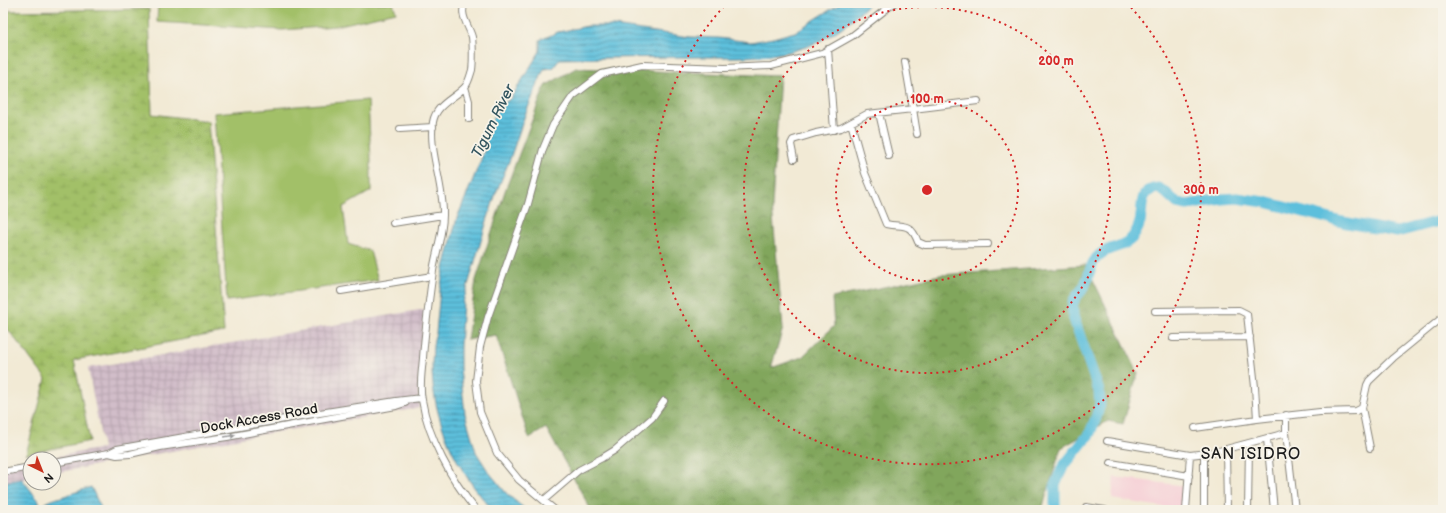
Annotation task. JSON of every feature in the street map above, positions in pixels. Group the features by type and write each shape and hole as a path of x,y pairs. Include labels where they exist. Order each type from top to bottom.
{"street":[{"path":"465,3 463,13 472,38 472,68 470,79 465,87 449,99 437,112 433,121 432,137 443,215 432,276 425,333 421,374 421,398 426,420 436,445 462,490 476,510"},
{"path":"555,510 519,480 497,453 480,412 476,381 480,347 488,317 528,204 543,149 553,125 574,96 602,74 642,65 725,68 771,66 822,53 852,36 894,3"},
{"path":"828,49 834,130"},
{"path":"905,62 917,134"},
{"path":"465,87 469,101 469,119"},
{"path":"794,159 791,144 793,140 816,132 834,130 847,126 867,114 978,100"},
{"path":"879,113 889,156"},
{"path":"851,123 865,174 886,224 899,225 912,230 918,242 925,245 988,244"},
{"path":"400,129 433,126"},
{"path":"393,222 443,215"},
{"path":"341,291 432,276"},
{"path":"1155,312 1239,310 1247,314 1257,418"},
{"path":"1370,448 1362,408 1369,381 1393,358 1443,317"},
{"path":"1173,338 1250,337"},
{"name":"Dock Access Road","path":"62,462 307,415 421,398"},
{"path":"544,500 579,470 615,450 652,418 664,401"},
{"path":"1195,428 1257,418 1356,411 1362,408"},
{"path":"1286,415 1286,433 1295,510"},
{"path":"1107,441 1190,455 1215,452 1286,433"},
{"path":"1267,439 1274,510"},
{"path":"1248,510 1249,444"},
{"path":"1226,449 1226,510"},
{"path":"1204,454 1204,510"},
{"path":"1186,510 1190,455"},
{"path":"1111,463 1189,476"},
{"path":"3,472 22,468"},
{"path":"1086,507 1105,510"}],"shaded area":[{"path":"425,309 418,386 419,408 252,436 62,472 62,455 103,448 88,368"},
{"path":"22,462 22,479 3,482 3,466"},
{"path":"1114,477 1186,486 1182,510 1112,499"}],"green space":[{"path":"158,3 393,3 396,12 336,26 282,30 157,22"},
{"path":"149,9 152,114 208,121 224,332 74,360 90,441 41,451 27,451 46,379 3,323 3,11"},
{"path":"576,68 780,76 772,206 783,328 771,368 802,357 834,326 832,298 940,275 1086,265 1138,373 1123,424 1108,421 1061,448 1043,506 1044,510 591,510 546,428 529,438 496,335 467,340 476,280 505,191 545,86"},
{"path":"368,100 371,191 343,207 348,244 370,251 378,280 227,301 214,113"}],"water":[{"name":"Tigum River","path":"841,3 870,3 849,22 817,43 782,53 741,57 560,59 553,68 544,69 496,193 463,302 460,368 465,414 476,452 488,471 507,494 526,510 493,510 480,495 457,461 441,423 433,383 433,344 436,333 440,290 445,264 457,218 486,145 487,132 493,118 501,106 511,98 540,51 540,40 558,32 588,26 614,26 690,37 718,38 751,42 795,32"},
{"path":"22,479 22,491 31,491 39,501 40,510 3,510 3,482"},
{"path":"91,487 102,510 47,510 46,502"}],"waterway":[{"path":"1055,510 1055,485 1063,467 1090,433 1100,404 1099,391 1073,316 1073,303 1084,287 1091,268 1098,256 1129,241 1134,236 1140,221 1144,197 1148,191 1158,188 1177,203 1187,205 1237,198 1265,202 1342,222 1397,232 1443,220"}],"district":[{"name":"SAN ISIDRO","path":"1251,453"}]}
